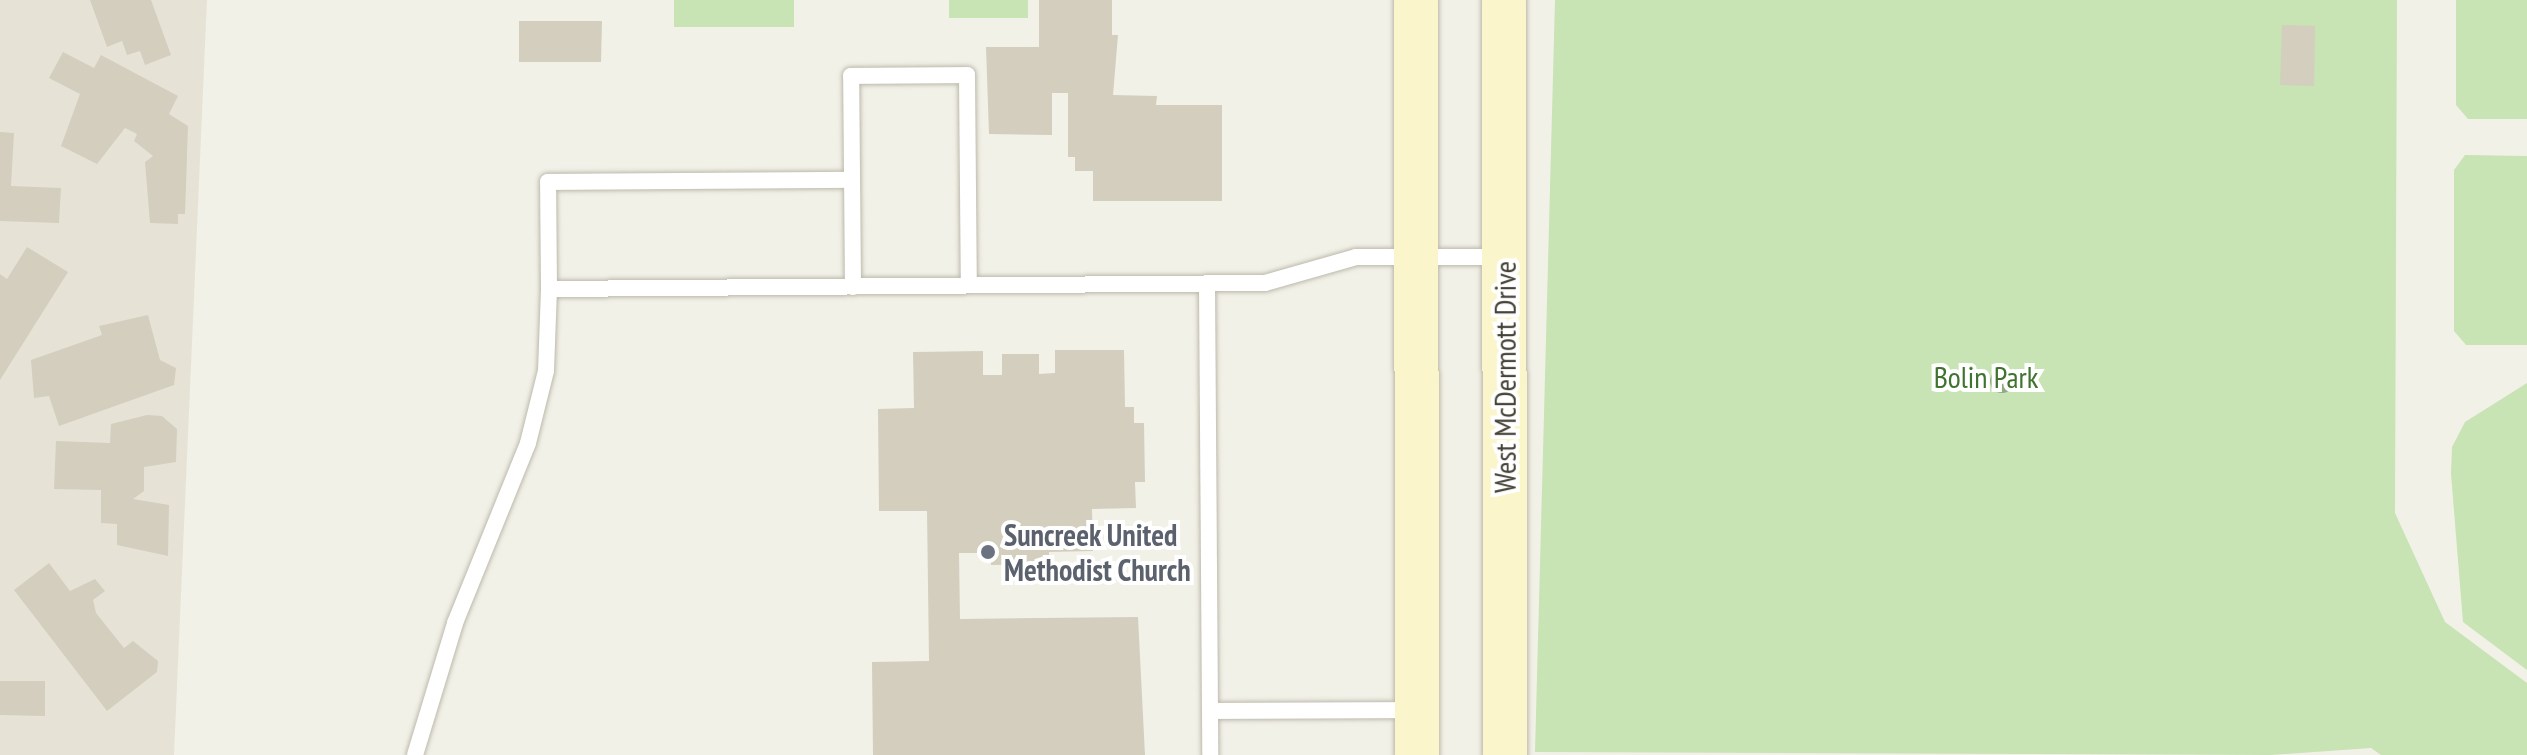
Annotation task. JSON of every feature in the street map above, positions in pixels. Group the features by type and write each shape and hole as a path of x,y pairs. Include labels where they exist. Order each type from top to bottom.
{"main road":[{"path":"1416,0 1417,755"},
{"name":"West McDermott Drive","path":"1504,0 1505,755"}],"lane":[{"path":"853,287 851,76 967,75 969,285"},
{"path":"415,755 455,623 528,443 546,371 548,182 852,180"},
{"path":"549,289 1265,283 1356,257 1505,257"},
{"path":"1207,283 1210,755"},
{"path":"1210,711 1417,710"}],"shaded area":[{"path":"0,0 207,0 174,755 0,755"}],"green space":[{"path":"674,0 794,0 794,27 674,27"},
{"path":"949,0 1028,0 1028,18 949,18"},
{"name":"Bolin Park","path":"1555,0 2397,0 2395,513 2445,622 2527,683 2527,755 2381,755 2371,748 2271,755 1535,752"},
{"path":"2456,0 2527,0 2527,119 2468,119 2456,105"},
{"path":"2465,155 2527,156 2527,345 2466,345 2454,331 2454,170"},
{"path":"2527,383 2527,670 2463,622 2451,474 2452,447 2465,422"}],"building":[{"path":"90,0 151,0 171,55 145,65 140,51 127,55 122,41 107,47"},
{"path":"1039,0 1112,0 1112,35 1118,35 1113,95 1157,96 1156,105 1222,105 1222,201 1093,201 1093,171 1075,171 1075,157 1068,157 1068,93 1052,93 1052,135 989,134 986,47 1039,47"},
{"path":"519,21 602,21 601,62 519,62"},
{"path":"2282,25 2315,26 2314,86 2280,85"},
{"path":"63,52 94,68 101,55 178,96 169,114 188,126 185,214 178,214 178,224 150,223 145,162 153,156 134,141 137,134 125,128 97,164 61,146 80,94 49,78"},
{"path":"0,132 14,133 11,186 61,188 59,223 0,221"},
{"path":"27,247 68,272 0,380 0,274 7,279"},
{"path":"148,315 160,360 176,368 174,385 59,426 49,396 34,398 31,360 102,335 99,326"},
{"name":"Suncreek United Methodist Church","path":"1055,350 1124,350 1125,407 1134,407 1134,423 1144,423 1145,482 1135,482 1136,508 1092,509 1093,551 1049,552 1049,564 991,565 991,553 959,553 960,619 1138,617 1145,755 873,755 872,662 929,661 927,511 879,511 878,409 914,408 913,352 983,351 983,375 1002,375 1002,354 1039,354 1039,374 1055,373"},
{"path":"147,415 162,416 177,429 176,462 144,467 144,491 133,499 169,505 168,556 117,545 117,524 101,523 101,490 54,489 56,441 110,443 111,424"},
{"path":"49,563 70,591 95,579 105,591 93,600 96,613 124,648 133,641 158,661 157,672 107,711 14,590"},
{"path":"0,681 45,681 45,716 0,715"}],"place":[{"name":"Suncreek United Methodist Church","path":"988,552"}]}
